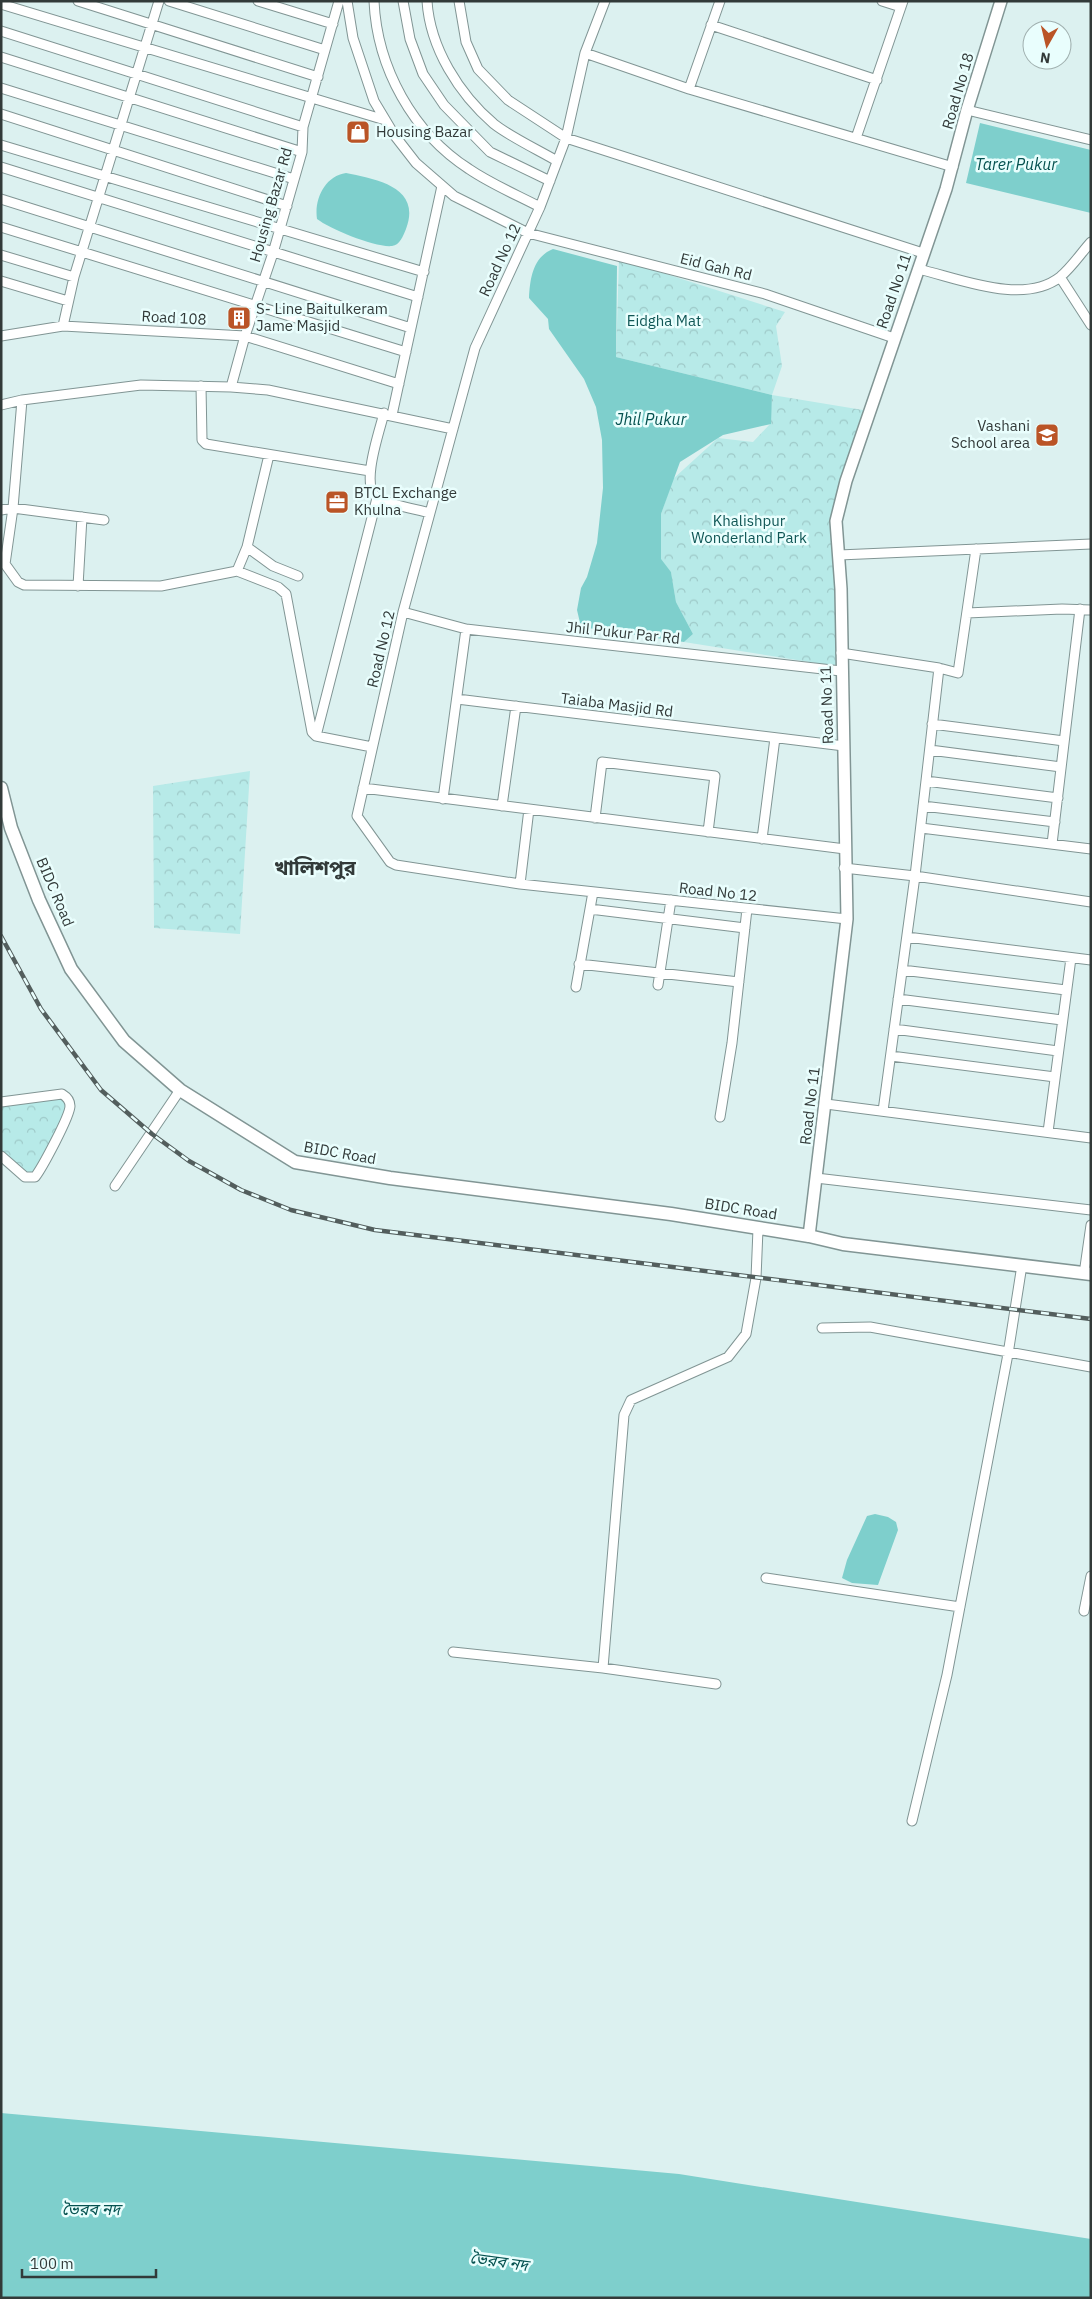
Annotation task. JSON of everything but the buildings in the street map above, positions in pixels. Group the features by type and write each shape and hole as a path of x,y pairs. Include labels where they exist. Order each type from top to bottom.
{"main road":[{"name":"BIDC Road","path":"1,788 11,828 39,900 72,970 124,1041 180,1090 300,1164 671,1214 809,1236 843,1244 1022,1265 1088,1270"},
{"name":"BIDC Road","path":"809,1236 842,1236 1088,1270"}],"street":[{"path":"78,1 318,77"},
{"path":"63,326 74,277 160,1"},
{"path":"169,1 325,50"},
{"path":"258,1 333,24"},
{"name":"Housing Bazar Rd","path":"231,387 245,336 287,206 302,152 303,127 339,1"},
{"name":"Eid Gah Rd","path":"347,1 352,38 374,101 385,120 416,163 454,196 528,233 764,294 894,338"},
{"path":"374,1 380,43 389,71 402,98 425,130 438,145 469,170 540,207"},
{"path":"403,1 410,40 423,74 444,105 490,152 550,181"},
{"path":"428,1 435,40 450,73 495,124 557,161"},
{"path":"459,1 466,42 478,69 508,100 566,138 923,253"},
{"name":"Road No 12","path":"605,1 585,52 566,138 550,181 540,207 475,348 403,612 357,816 390,862 396,865 520,884 846,920"},
{"path":"689,89 720,1"},
{"path":"856,138 902,4 882,1"},
{"name":"Road No 18","path":"946,189 967,110 1001,1"},
{"path":"1,4 385,120"},
{"path":"711,25 877,80"},
{"path":"1,31 303,127"},
{"path":"585,52 689,89 953,167"},
{"path":"1,57 302,152"},
{"path":"1,88 294,179"},
{"path":"967,110 1091,140"},
{"path":"1,114 287,206"},
{"path":"1,145 424,272"},
{"path":"1,167 418,297"},
{"path":"430,513 377,498 370,490 370,471 399,384 442,186"},
{"name":"Road No 11","path":"809,1236 826,1104 846,920 844,746 839,555 836,521 844,489 894,338 946,189"},
{"path":"1,199 411,328"},
{"path":"1,227 406,352"},
{"path":"918,270 998,290 1035,288 1060,277 1091,242"},
{"path":"1,255 74,277"},
{"path":"1060,277 1091,325"},
{"path":"1,281 68,301"},
{"name":"Road 108","path":"1,336 63,326 245,336 399,384"},
{"path":"1,406 22,400 141,385 231,387 268,390 452,429"},
{"path":"201,386 202,440 206,444 370,471"},
{"path":"22,400 13,508 5,564 18,582 24,585 161,586 238,571 278,587 286,594 312,732 316,736 372,746"},
{"path":"238,571 247,547 268,455"},
{"path":"316,736 377,498"},
{"path":"1,510 13,508 104,520"},
{"path":"78,586 82,517"},
{"path":"839,555 1091,544"},
{"path":"247,547 273,566 298,576"},
{"path":"841,653 939,668 958,673 976,549"},
{"path":"1052,844 1080,609"},
{"path":"967,613 1091,610"},
{"name":"Jhil Pukur Par Rd","path":"403,612 466,629 841,671"},
{"path":"443,799 466,629"},
{"path":"883,1111 915,876 939,668"},
{"name":"Taiaba Masjid Rd","path":"457,699 844,746"},
{"path":"502,806 516,706"},
{"path":"932,724 1064,741"},
{"path":"762,839 775,738"},
{"path":"930,750 1062,767"},
{"path":"595,818 602,762 715,776 708,832"},
{"path":"926,781 1058,798"},
{"path":"362,788 845,850"},
{"path":"923,806 1055,822"},
{"path":"520,884 529,809"},
{"path":"921,828 1091,849"},
{"path":"844,868 915,876 1091,902"},
{"path":"576,987 593,892"},
{"path":"658,985 671,900"},
{"path":"590,909 745,928"},
{"path":"720,1117 747,909"},
{"path":"907,937 1091,960"},
{"path":"1048,1132 1071,958"},
{"path":"579,964 739,982"},
{"path":"902,970 1066,990"},
{"path":"898,999 1062,1020"},
{"path":"894,1029 1058,1051"},
{"path":"891,1056 1055,1077"},
{"path":"115,1186 180,1090"},
{"path":"1,1102 62,1094 70,1104 67,1118 35,1177 25,1177 1,1156"},
{"path":"826,1104 1091,1138"},
{"path":"816,1178 1091,1210"},
{"path":"1088,1270 1091,1225"},
{"path":"603,1668 624,1414 631,1400 728,1357 746,1334 756,1278 758,1229"},
{"path":"912,1821 947,1675 1008,1354 1022,1265"},
{"path":"822,1328 870,1327 1008,1354 1091,1367"},
{"path":"1084,1611 1091,1576"},
{"path":"766,1578 960,1607"},
{"path":"453,1652 603,1668 716,1684"}],"green space":[{"name":"Eidgha Mat","path":"619,259 785,312 776,326 782,366 772,395 616,357"},
{"name":"Khalishpur Wonderland Park","path":"772,395 869,411 836,521 841,667 684,642 693,634 676,602 671,572 660,559 661,514 673,479 718,438 753,442 770,424"},
{"path":"250,771 240,934 154,928 153,786"},
{"path":"58,1093 70,1104 33,1178 1,1156 1,1102"}],"water":[{"name":"Tarer Pukur","path":"980,123 1091,150 1091,213 966,183"},
{"path":"346,173 382,182 402,194 408,203 409,215 406,229 397,244 385,246 365,241 317,219 317,204 322,190 332,179"},
{"name":"Jhil Pukur","path":"553,249 617,266 616,357 772,395 771,424 723,435 680,462 661,514 661,559 671,572 676,602 693,634 684,642 581,627 577,610 581,588 587,577 597,543 603,488 602,440 596,407 584,379 549,329 548,319 529,298 530,283 534,269 541,257"},
{"path":"875,1514 888,1517 896,1522 898,1530 878,1585 852,1583 842,1578 847,1560 867,1516"},
{"name":"ভৈরব নদ","path":"1,2113 679,2174 1091,2239 1091,2298 1,2298"}],"railway":[{"path":"1,936 41,1009 101,1090 152,1134 189,1161 241,1190 291,1210 375,1230 1091,1319"}],"place":[{"name":"Housing Bazar","path":"358,132"},
{"name":"S- Line Baitulkeram Jame Masjid","path":"239,318"},
{"name":"Vashani School area","path":"1047,435"},
{"name":"BTCL Exchange Khulna","path":"337,502"}],"district":[{"name":"খালিশপুর","path":"315,868"}]}
